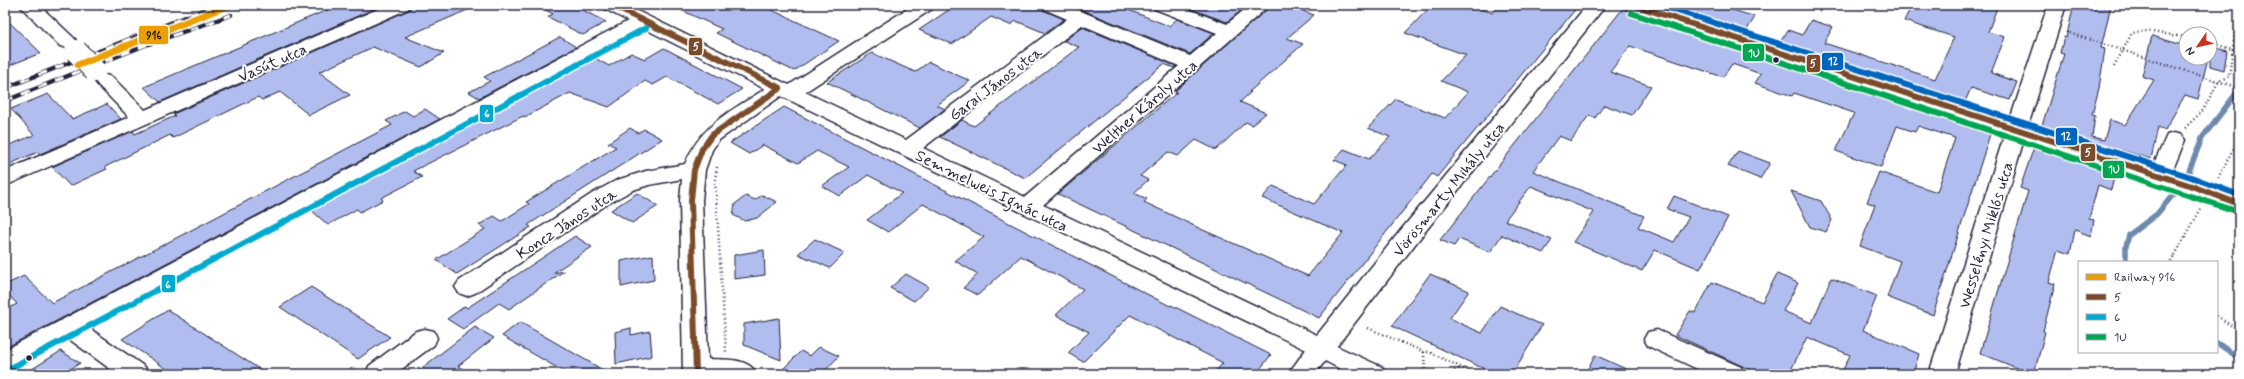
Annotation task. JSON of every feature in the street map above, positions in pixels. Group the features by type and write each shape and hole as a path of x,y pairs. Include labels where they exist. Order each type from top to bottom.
{"street":[{"path":"28,5 72,47 142,119"},
{"name":"Vasút utca","path":"5,179 402,5"},
{"name":"Semmelweis Ignác utca","path":"611,5 785,91 1373,374"},
{"path":"735,372 696,371 691,200 694,170 702,149 712,135 732,120 785,91 926,5"},
{"path":"1050,5 1191,64"},
{"path":"1161,5 1230,32"},
{"name":"Welther Károly utca","path":"1027,207 1261,5"},
{"name":"Vörösmarty Mihály utca","path":"1301,374 1408,238 1597,5"},
{"path":"1633,5 2211,192 2239,204"},
{"name":"Wesselényi Miklós utca","path":"1942,374 2017,129 2057,5"},
{"name":"Garai János utca","path":"908,149 1081,17"},
{"path":"5,362 642,21"},
{"path":"2174,140 2174,180"},
{"name":"Koncz János utca","path":"467,287 601,198 625,185 646,178 694,170"},
{"path":"70,327 136,374"},
{"path":"380,374 378,372 425,338"},
{"path":"1657,339 1732,374"}],"path":[{"path":"2174,140 2203,110 2219,81 2229,76 2239,6"},
{"path":"2050,27 2239,88"},
{"path":"2114,67 2132,34 2145,31 2178,36"},
{"path":"2218,45 2232,49"},
{"path":"2172,261 2211,192 2239,138"},
{"path":"718,162 715,180 735,372"},
{"path":"2218,317 2239,331"},
{"path":"1368,328 1424,352 1429,352 1475,374"},
{"path":"1424,352 1425,374"},
{"path":"1447,374 1461,368"}],"building":[{"path":"339,5 383,5 160,102 144,87"},
{"path":"412,5 479,5 405,37 444,53 421,67 373,47 319,72 350,95 309,115 280,92 262,100 258,97 173,138 170,135 105,167 107,169 70,186 52,167 133,131 135,134 175,116 173,114 409,10"},
{"path":"536,5 573,5 606,22 583,35 548,17 553,14"},
{"path":"670,5 761,5 839,41 794,71 716,33 722,29"},
{"path":"956,5 1040,5 1043,10 1064,19 1045,33 1016,21 1010,25 991,17 952,44 919,30"},
{"path":"1070,5 1116,5 1169,26 1177,19 1214,33 1190,54"},
{"path":"1195,5 1248,5 1227,22 1191,9"},
{"path":"1271,5 1311,5 1303,11 1314,15 1287,38 1303,44 1249,92 1251,92 1240,102 1266,113 1252,125 1246,122 1216,150 1196,140 1178,156 1168,152 1140,176 1148,180 1134,193 1147,199 1144,202 1203,230 1308,276 1343,233 1262,198 1273,186 1314,204 1347,165 1334,160 1344,149 1369,159 1390,137 1368,128 1396,99 1445,118 1468,92 1441,81 1466,55 1405,33 1432,5 1470,5 1492,13 1498,5 1579,5 1437,177 1432,174 1319,318 1058,194 1177,92 1175,91"},
{"path":"1657,5 1717,5 1755,17 1745,33"},
{"path":"1912,5 1998,5 1988,32 2005,37 1991,73 2017,82 2010,100 1971,88 1964,104 1779,44 1788,30 1802,35 1811,20 1833,27 1824,43 1935,79 1954,37 1904,21"},
{"path":"2074,5 2111,5 2101,48 2105,49 2099,88 2092,115 2095,116 2092,137 2104,140 2110,120 2125,125 2154,80 2142,76 2152,36 2178,44 2178,66 2206,66 2198,99 2185,95 2165,130 2158,127 2151,159 2121,150 2120,154 2041,129 2064,54 2060,53 2064,37 2066,38"},
{"path":"1624,7 1627,10 1991,131 1933,315 1887,297 1900,261 1860,246 1875,205 1867,202 1879,172 1937,192 1955,138 1918,126 1915,132 1897,126 1881,167 1836,151 1854,113 1794,93 1792,96 1755,83 1761,74 1732,64 1723,77 1630,46 1610,72 1651,86 1632,115 1604,105 1595,118 1589,115 1571,141 1559,136 1533,171 1644,216 1638,227 1674,242 1689,217 1667,209 1674,196 1728,217 1700,269 1655,250 1642,271 1573,242 1594,212 1531,186 1505,220 1552,240 1543,253 1502,235 1490,252 1459,239 1454,246 1440,240"},
{"path":"5,18 41,53 5,67"},
{"path":"1082,27 1176,66 1174,68 1164,64 1025,178 940,137 962,120 974,126 1079,47 1064,41"},
{"path":"560,37 576,47 479,98 469,92 490,81 484,77"},
{"path":"664,48 742,89 718,104 667,77 653,85 645,81 609,107 570,93 525,117 523,116 413,171 422,177 381,198 383,200 360,212 357,209 328,225 311,210 457,130 500,110 497,109 593,57 609,66 631,53 645,59"},
{"path":"2218,48 2227,51 2224,70 2210,66 2218,66"},
{"path":"872,53 915,72 929,62 970,81 937,105 945,109 920,128 827,82"},
{"path":"48,94 72,119 107,104 121,119 40,154 38,152 5,166 5,147 34,135 11,109"},
{"path":"784,107 1170,306 1171,305 1271,355 1256,374 1213,374 1223,363 1130,315 1083,362 1068,353 1089,332 1056,315 1083,289 1021,256 978,295 963,288 978,274 955,261 984,237 923,204 888,232 867,220 902,193 868,175 840,196 822,186 849,167 817,151 798,163 763,145 749,154 730,143"},
{"path":"425,109 440,119 5,348 5,310 17,304 5,291 5,285 24,276 52,303 392,125 386,121 405,111 413,116"},
{"path":"630,128 638,133 644,129 662,139 528,225 531,227 457,274 436,260 485,229 479,225 494,216 502,221 529,204 526,202 616,147 608,143"},
{"path":"2035,144 2116,170 2111,190 2098,185 2089,219 2094,220 2091,236 2075,230 2070,254 2058,250 2049,282 2055,284 2043,331 2045,332 2034,374 2031,374 1980,353 2028,191 2020,188"},
{"path":"1738,151 1770,163 1760,179 1728,166"},
{"path":"1791,191 1821,201 1832,220 1826,232 1810,227"},
{"path":"637,193 658,206 632,223 611,210"},
{"path":"762,195 777,202 757,218 745,221 733,215 735,204 746,196 755,200"},
{"path":"575,236 592,247 553,273 564,271 509,309 499,303 463,329 447,319 465,306 467,308"},
{"path":"815,239 845,253 830,268 798,254"},
{"path":"764,250 765,275 734,279 734,255"},
{"path":"653,255 654,280 621,287 621,261"},
{"path":"906,274 929,287 914,301 890,288"},
{"path":"1430,274 1469,291 1450,318 1466,326 1482,333 1500,306 1542,325 1512,374 1495,374 1392,326"},
{"path":"1777,274 1798,283 1783,311 1812,323 1831,278 1877,296 1863,330 1919,354 1913,374 1841,374 1850,355 1807,337 1789,374 1749,374 1751,370 1675,335 1690,311 1695,313 1712,282 1762,302"},
{"path":"311,287 390,337 358,359 280,307"},
{"path":"168,310 267,374 174,374 122,339"},
{"path":"779,318 781,360 744,345 744,324"},
{"path":"520,322 610,374 568,374 502,336"},
{"path":"475,327 494,338 458,366 473,374 414,374"},
{"path":"631,328 631,335 650,331 652,356 616,364 615,332"},
{"path":"819,347 839,356 822,374 778,374 801,351 810,356"},
{"path":"61,351 80,363 63,374 24,374"},
{"path":"1595,355 1637,374 1585,374"}],"waterway":[{"path":"2126,261 2126,246 2129,235 2157,214 2172,196 2189,171 2202,138 2239,90"},
{"path":"2218,344 2239,358"}],"railway":[{"path":"5,88 216,5"},
{"path":"5,101 143,46 231,15"}],"rail line":[{"name":"916","path":"78,65 229,5"}],"transit line":[{"name":"5","path":"611,5 780,88"},
{"name":"5","path":"1633,5 2189,185 2239,204"},
{"name":"12","path":"1659,5 2191,177 2239,195"},
{"name":"1U","path":"1631,13 2186,193 2236,211"},
{"name":"6","path":"9,369 646,28"},
{"name":"5","path":"696,374 691,200 694,170 702,149 712,135 780,88"}]}
